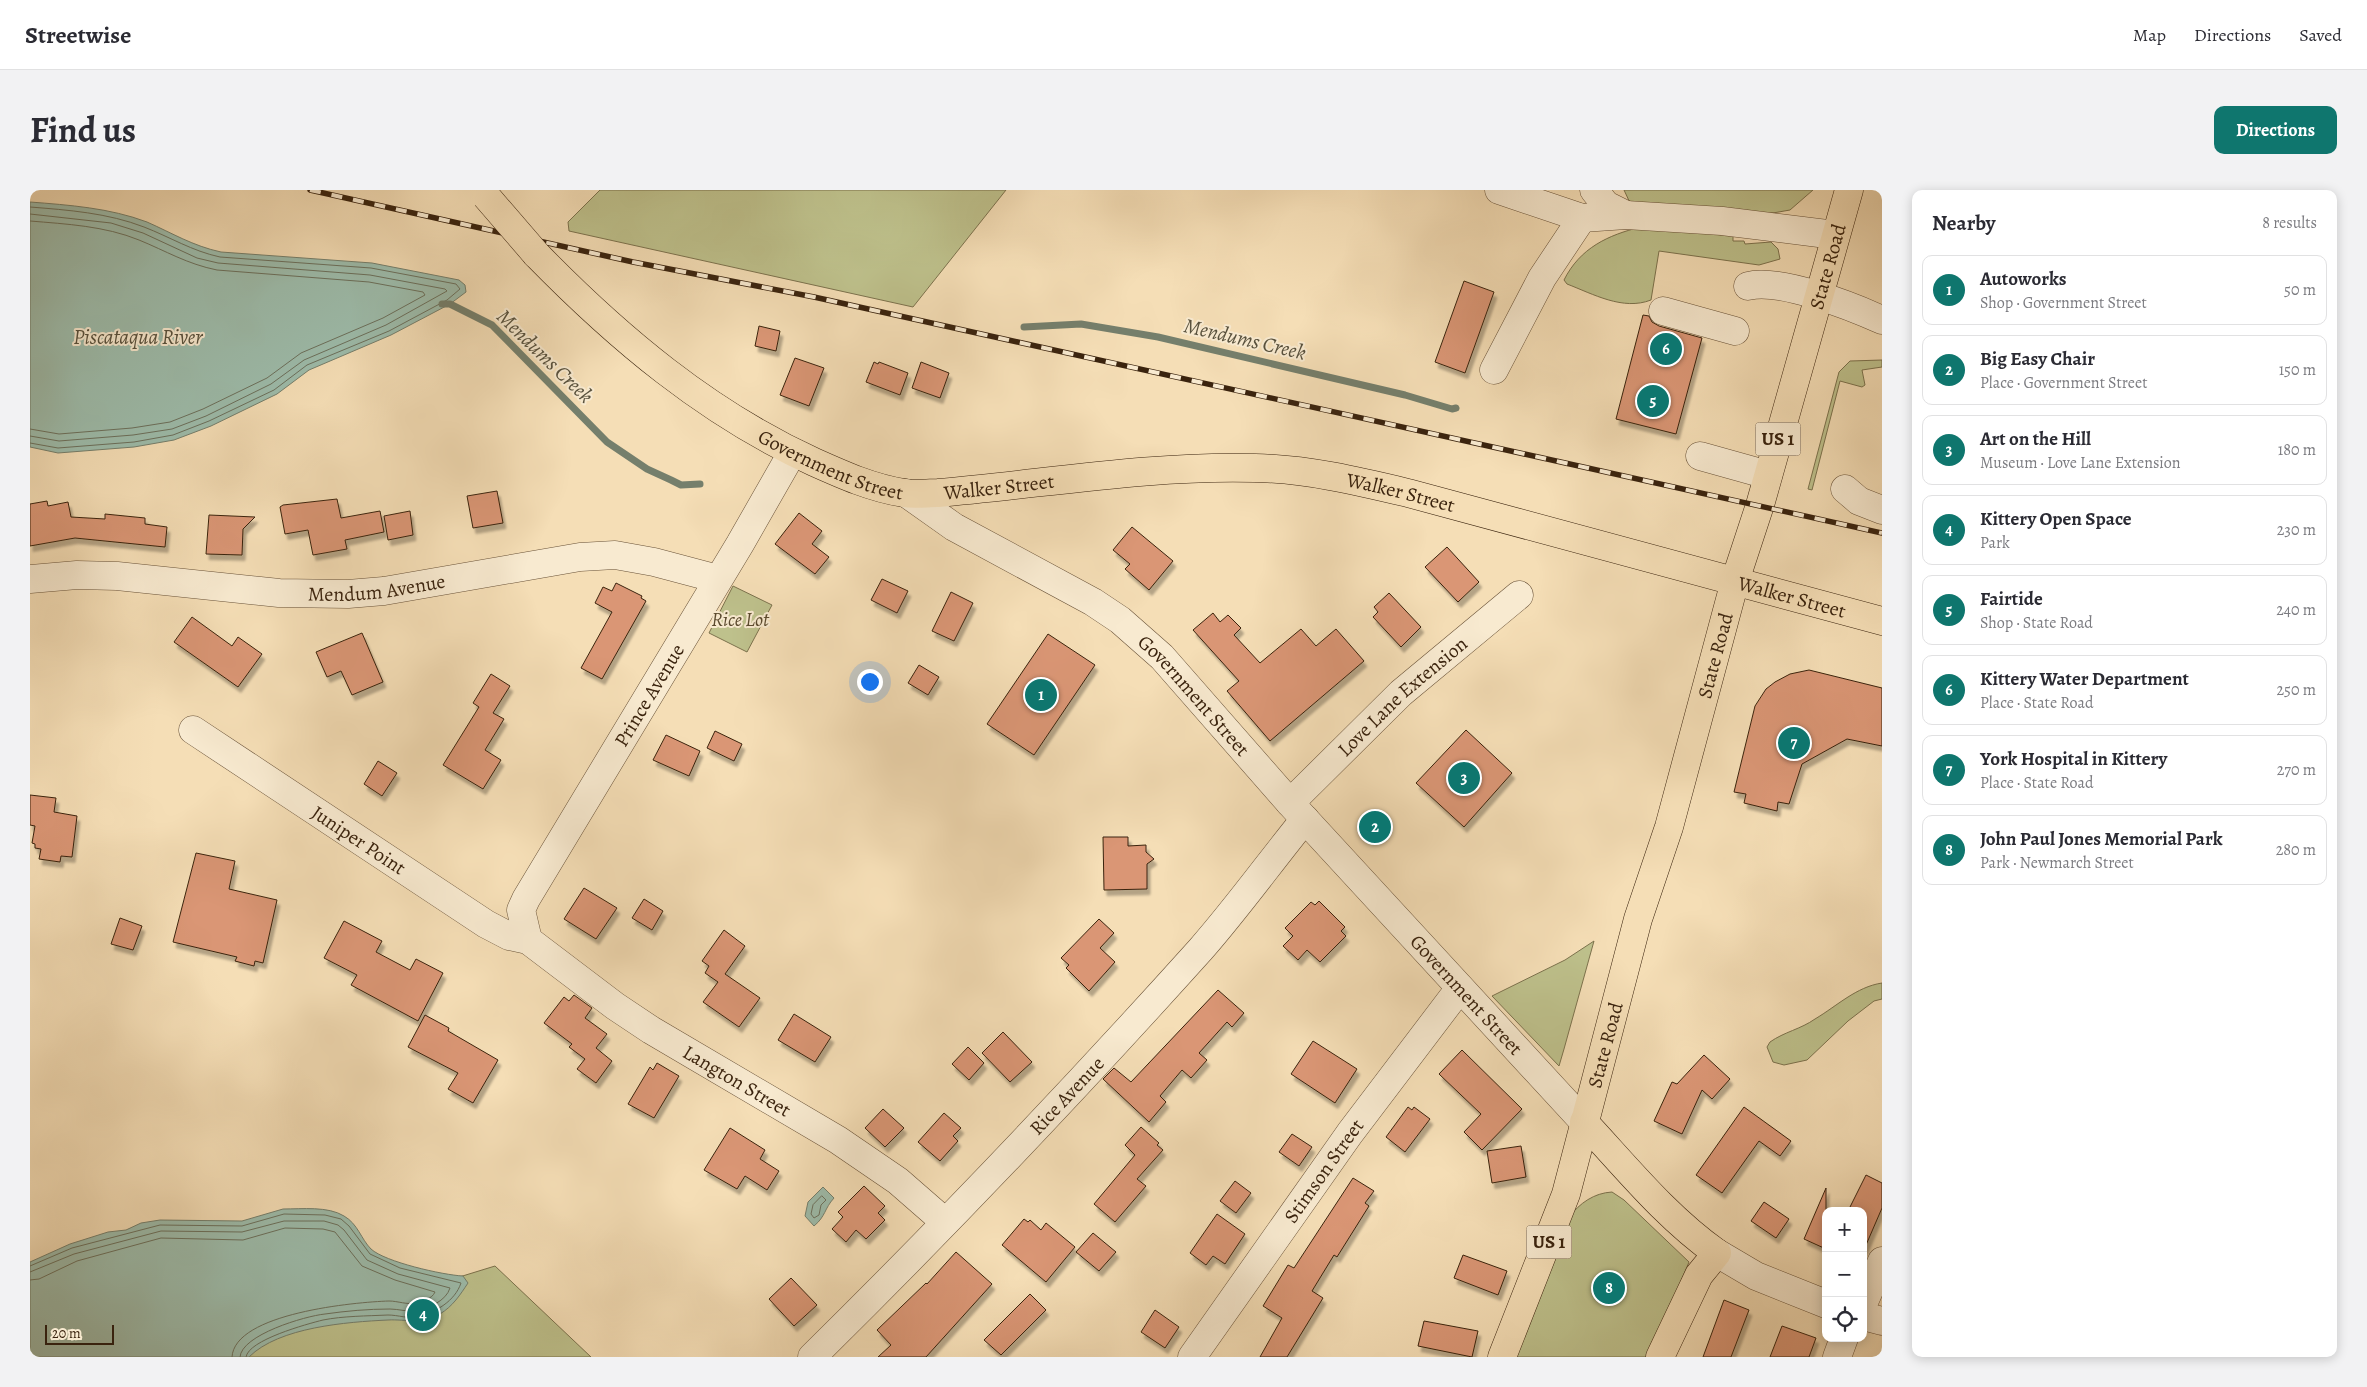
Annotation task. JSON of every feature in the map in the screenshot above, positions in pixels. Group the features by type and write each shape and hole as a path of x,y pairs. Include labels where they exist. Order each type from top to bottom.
{"main road":[{"name":"State Road","path":"1584,1122 1619,999 1638,919 1669,826 1735,581 1768,475 1817,296 1849,190"},
{"name":"Government Street","path":"484,193 536,254 621,337 661,370 721,411 792,453 864,483 906,493"},
{"name":"Walker Street","path":"906,493 974,490 1168,470 1256,468 1336,476 1408,493 1882,621"},
{"name":"Government Street","path":"1584,1122 1666,1209 1698,1239 1717,1253"},
{"name":"US 1","path":"1502,1357 1566,1194 1584,1122"},
{"path":"1660,1357 1699,1275 1717,1253"}],"street":[{"path":"1499,190 1582,218 1626,215 1722,221 1835,235"},
{"path":"1594,190 1606,205 1626,215"},
{"path":"1494,370 1542,278 1582,218"},
{"path":"1748,286 1760,283 1817,296 1882,320"},
{"path":"1663,311 1735,331"},
{"name":"Prince Avenue","path":"528,940 522,910 526,899 792,453"},
{"path":"1700,456 1768,475"},
{"path":"1845,490 1860,501 1882,510"},
{"name":"Government Street","path":"906,493 954,527 1068,587 1120,620 1179,674 1297,811 1584,1122"},
{"name":"Mendum Avenue","path":"30,579 77,575 117,576 279,593 348,594 384,591 580,557 615,555 654,562 718,579"},
{"name":"Love Lane Extension","path":"1297,811 1401,693 1519,595"},
{"name":"Juniper Point","path":"193,730 486,924 510,936 528,940"},
{"name":"Rice Avenue","path":"812,1357 906,1265 945,1222 1043,1122 1201,949 1297,811"},
{"name":"Langton Street","path":"528,940 615,1006 645,1026 875,1164 910,1190 945,1222"},
{"name":"Stimson Street","path":"1192,1357 1350,1133 1460,988"},
{"name":"Government Street","path":"1717,1253 1756,1276 1822,1302"},
{"path":"1866,1297 1882,1261"},
{"path":"1867,1317 1882,1321"},
{"path":"1837,1357 1843,1342"}],"green space":[{"path":"600,190 1006,190 913,307 569,231 568,222"},
{"path":"1624,190 1813,190 1790,210 1755,214 1631,205"},
{"path":"1641,227 1733,236 1733,241 1744,241 1745,244 1771,242 1778,249 1780,259 1759,265 1659,251 1651,300 1630,304 1608,300 1567,284 1564,280 1578,259 1596,244 1617,234"},
{"path":"1882,360 1882,367 1862,370 1865,385 1862,387 1840,381 1812,490 1808,489 1839,372 1850,361"},
{"name":"Rice Lot","path":"733,586 772,605 747,652 709,633"},
{"path":"1594,941 1559,1066 1492,996 1565,960"},
{"path":"1882,983 1882,999 1874,1001 1848,1021 1807,1060 1784,1065 1773,1062 1767,1047 1770,1042 1810,1022 1864,988"},
{"path":"1612,1192 1624,1200 1689,1262 1649,1357 1512,1357 1569,1217 1588,1200 1599,1194"},
{"path":"495,1266 591,1357 238,1357 258,1339"}],"water":[{"name":"Piscataqua River","path":"30,202 119,213 147,222 192,243 221,252 372,263 459,280 465,285 466,292 450,304 391,335 309,370 277,394 211,426 174,440 134,447 58,453 30,447"},
{"path":"823,1187 834,1198 821,1219 814,1226 805,1216 808,1202"},
{"path":"283,1209 315,1209 338,1213 353,1223 371,1249 378,1254 415,1267 463,1276 468,1283 445,1311 434,1317 421,1320 353,1322 314,1328 278,1339 262,1347 249,1357 30,1357 30,1262 70,1244 108,1232 126,1230 141,1223 160,1220 242,1221"}],"building":[{"path":"1464,281 1494,292 1465,373 1435,362"},
{"path":"1643,315 1649,316 1652,322 1659,326 1702,338 1676,434 1616,419"},
{"path":"759,326 780,331 776,351 755,346"},
{"path":"795,358 824,368 809,406 780,395"},
{"path":"874,362 878,364 879,362 908,373 900,395 866,382"},
{"path":"921,362 949,373 940,398 912,388"},
{"path":"497,491 503,523 473,528 467,496"},
{"path":"337,499 341,518 380,511 384,532 345,540 347,549 313,555 308,530 285,534 280,507 283,505"},
{"path":"47,501 48,506 68,502 71,517 105,519 105,514 145,518 145,524 167,527 165,547 75,538 30,546 30,504"},
{"path":"410,511 413,535 388,540 384,516"},
{"path":"799,513 822,531 812,544 829,557 815,574 775,544"},
{"path":"209,515 255,517 243,529 242,555 206,554"},
{"path":"1132,527 1173,561 1149,590 1125,569 1130,564 1113,550"},
{"path":"1447,547 1479,582 1458,602 1425,567"},
{"path":"882,579 908,591 897,613 871,600"},
{"path":"616,583 642,596 641,598 646,601 602,679 581,668 612,612 595,603 603,587 612,591"},
{"path":"951,592 973,603 954,641 932,631"},
{"path":"1389,593 1421,627 1401,647 1373,617 1378,612 1374,607"},
{"path":"1213,613 1220,622 1228,615 1241,628 1234,635 1260,663 1301,629 1316,646 1336,629 1364,661 1270,741 1227,691 1239,681 1193,630"},
{"path":"192,617 232,646 238,637 262,654 238,687 174,642"},
{"path":"362,633 383,682 352,695 341,671 327,677 316,652"},
{"path":"1048,634 1095,665 1034,755 987,724"},
{"path":"919,665 939,677 928,695 908,683"},
{"path":"1809,670 1882,688 1882,746 1847,739 1802,764 1789,804 1778,802 1777,811 1744,803 1746,794 1734,792 1755,706 1766,689 1775,682 1790,674"},
{"path":"491,674 510,686 493,713 504,719 485,750 501,760 483,789 443,765 479,707 473,703"},
{"path":"1466,730 1512,773 1464,827 1416,783"},
{"path":"715,731 742,744 734,761 707,748"},
{"path":"666,735 700,751 689,776 653,760"},
{"path":"378,761 397,773 382,796 364,784"},
{"path":"30,795 56,798 54,812 77,816 72,857 61,856 60,862 39,859 41,849 35,848 35,844 32,843 35,826 30,825"},
{"path":"1103,837 1128,837 1128,846 1146,845 1146,852 1154,859 1147,864 1147,889 1104,890"},
{"path":"196,853 235,861 229,889 277,900 263,963 255,961 254,966 235,961 237,957 173,942"},
{"path":"584,888 617,908 596,939 564,919"},
{"path":"644,899 663,911 652,930 632,918"},
{"path":"1319,901 1345,927 1341,931 1346,936 1320,962 1307,950 1298,960 1283,946 1293,936 1285,928 1311,902 1315,905"},
{"path":"120,918 142,926 133,950 111,944"},
{"path":"1099,919 1114,933 1100,948 1115,962 1089,991 1066,968 1069,965 1061,958"},
{"path":"344,921 382,941 376,952 410,970 416,959 443,973 418,1021 351,985 357,975 324,958"},
{"path":"724,930 745,946 725,974 760,998 739,1027 703,1002 718,982 705,973 709,966 702,961"},
{"path":"1218,990 1244,1013 1232,1027 1227,1022 1199,1053 1207,1060 1191,1078 1182,1070 1160,1096 1166,1102 1149,1122 1103,1079 1114,1068 1131,1082"},
{"path":"574,995 592,1008 585,1018 607,1034 596,1048 612,1061 596,1083 577,1069 585,1059 569,1047 572,1044 544,1023 564,997 569,1001"},
{"path":"794,1014 831,1037 815,1062 778,1040"},
{"path":"425,1015 449,1028 448,1031 498,1060 473,1103 448,1089 458,1073 408,1047"},
{"path":"1003,1032 1032,1062 1010,1082 982,1053"},
{"path":"1313,1041 1357,1069 1335,1103 1291,1074"},
{"path":"968,1047 984,1063 969,1080 952,1064"},
{"path":"1462,1050 1522,1109 1482,1150 1464,1132 1481,1114 1439,1074"},
{"path":"1704,1055 1730,1079 1712,1099 1702,1090 1682,1134 1654,1121 1672,1082 1677,1084"},
{"path":"657,1063 679,1076 654,1118 628,1104 650,1067 653,1070"},
{"path":"1408,1107 1412,1110 1414,1107 1430,1119 1405,1152 1386,1137"},
{"path":"1744,1107 1791,1141 1780,1156 1759,1141 1722,1193 1696,1175"},
{"path":"883,1109 904,1128 885,1147 865,1128"},
{"path":"944,1113 961,1128 953,1136 958,1141 940,1161 918,1142"},
{"path":"1141,1127 1159,1143 1157,1145 1163,1150 1137,1179 1146,1186 1115,1222 1094,1204 1135,1155 1125,1145"},
{"path":"730,1128 765,1150 760,1159 779,1171 767,1190 745,1176 737,1189 704,1170"},
{"path":"1292,1134 1312,1147 1299,1166 1279,1152"},
{"path":"1521,1146 1526,1177 1492,1183 1487,1151"},
{"path":"1866,1175 1882,1183 1882,1208 1867,1243 1867,1207 1850,1207"},
{"path":"1353,1178 1374,1191 1365,1203 1369,1206 1337,1257 1334,1255 1312,1291 1323,1298 1287,1357 1260,1357 1282,1318 1263,1306 1288,1265 1294,1268"},
{"path":"1235,1181 1251,1193 1236,1213 1220,1201"},
{"path":"864,1186 885,1206 878,1213 885,1220 866,1239 856,1230 846,1242 832,1229 843,1217 838,1212"},
{"path":"1826,1188 1826,1207 1822,1207 1822,1247 1804,1239"},
{"path":"1764,1202 1789,1219 1776,1238 1751,1221"},
{"path":"1217,1214 1245,1234 1225,1264 1213,1256 1206,1265 1190,1253"},
{"path":"1024,1219 1028,1222 1030,1220 1041,1230 1046,1223 1075,1247 1046,1282 1002,1245"},
{"path":"1093,1233 1116,1252 1099,1271 1076,1252"},
{"path":"956,1252 992,1284 926,1357 878,1357 891,1345 877,1330 927,1284"},
{"path":"1463,1255 1507,1271 1498,1295 1454,1278"},
{"path":"791,1278 817,1305 794,1326 769,1299"},
{"path":"1030,1294 1046,1310 1001,1355 984,1340"},
{"path":"1724,1300 1749,1310 1731,1357 1703,1357"},
{"path":"1155,1310 1179,1327 1165,1348 1141,1332"},
{"path":"1424,1321 1478,1331 1472,1357 1418,1346"},
{"path":"1782,1326 1816,1338 1809,1357 1770,1357"}],"waterway":[{"name":"Mendums Creek","path":"442,304 450,304 492,325 607,442 647,469 681,485 700,484"},
{"name":"Mendums Creek","path":"1024,327 1081,324 1158,337 1405,395 1452,409 1456,408"}],"railway":[{"path":"310,190 633,262 814,297 1882,533"}],"place":[{"name":"Kittery Water Department","path":"1666,349"},
{"name":"Fairtide","path":"1653,401"},
{"name":"Autoworks","path":"1041,695"},
{"name":"York Hospital in Kittery","path":"1794,743"},
{"name":"Art on the Hill","path":"1464,778"},
{"name":"Big Easy Chair","path":"1375,827"},
{"name":"John Paul Jones Memorial Park","path":"1609,1288"},
{"name":"Kittery Open Space","path":"423,1315"}]}
